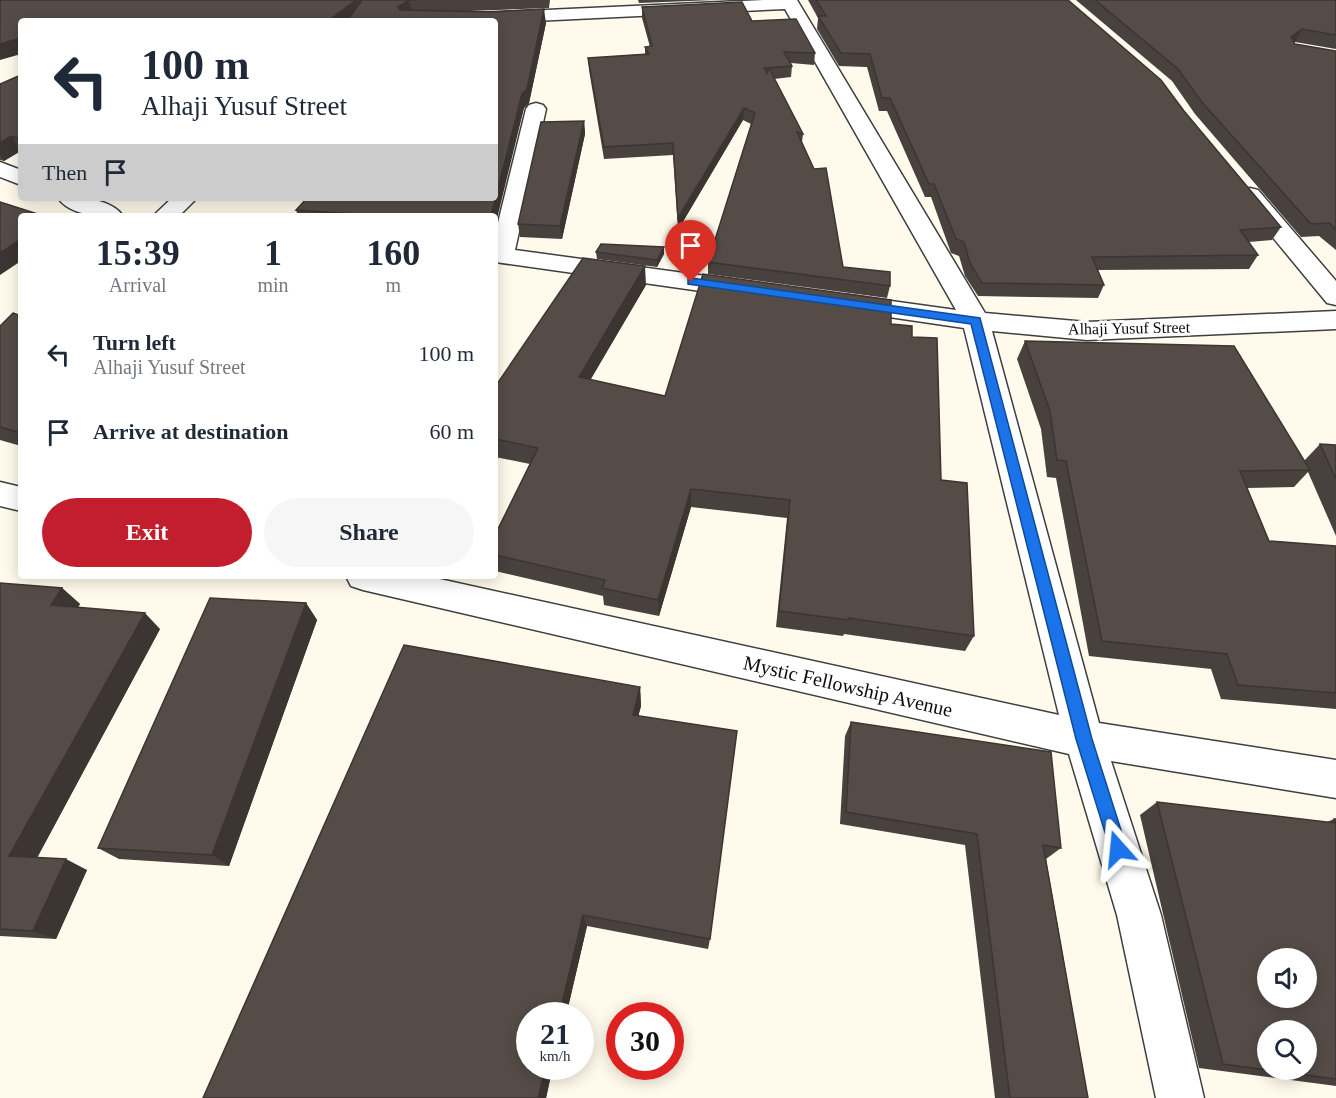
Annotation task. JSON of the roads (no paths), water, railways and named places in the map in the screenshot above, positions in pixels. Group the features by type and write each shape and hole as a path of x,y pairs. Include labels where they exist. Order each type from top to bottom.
{"street":[{"path":"472,18 789,2 976,321 1084,739 1139,915 1180,1098"},
{"path":"536,109 498,255 762,291"},
{"path":"0,169 18,177"},
{"path":"1239,181 1336,297"},
{"path":"76,201 104,213"},
{"path":"173,213 183,201"},
{"name":"Alhaji Yusuf Street","path":"822,300 976,321 1087,331 1336,320"},
{"path":"0,494 18,498"},
{"name":"Mystic Fellowship Avenue","path":"376,579 1084,739 1336,778"}]}
